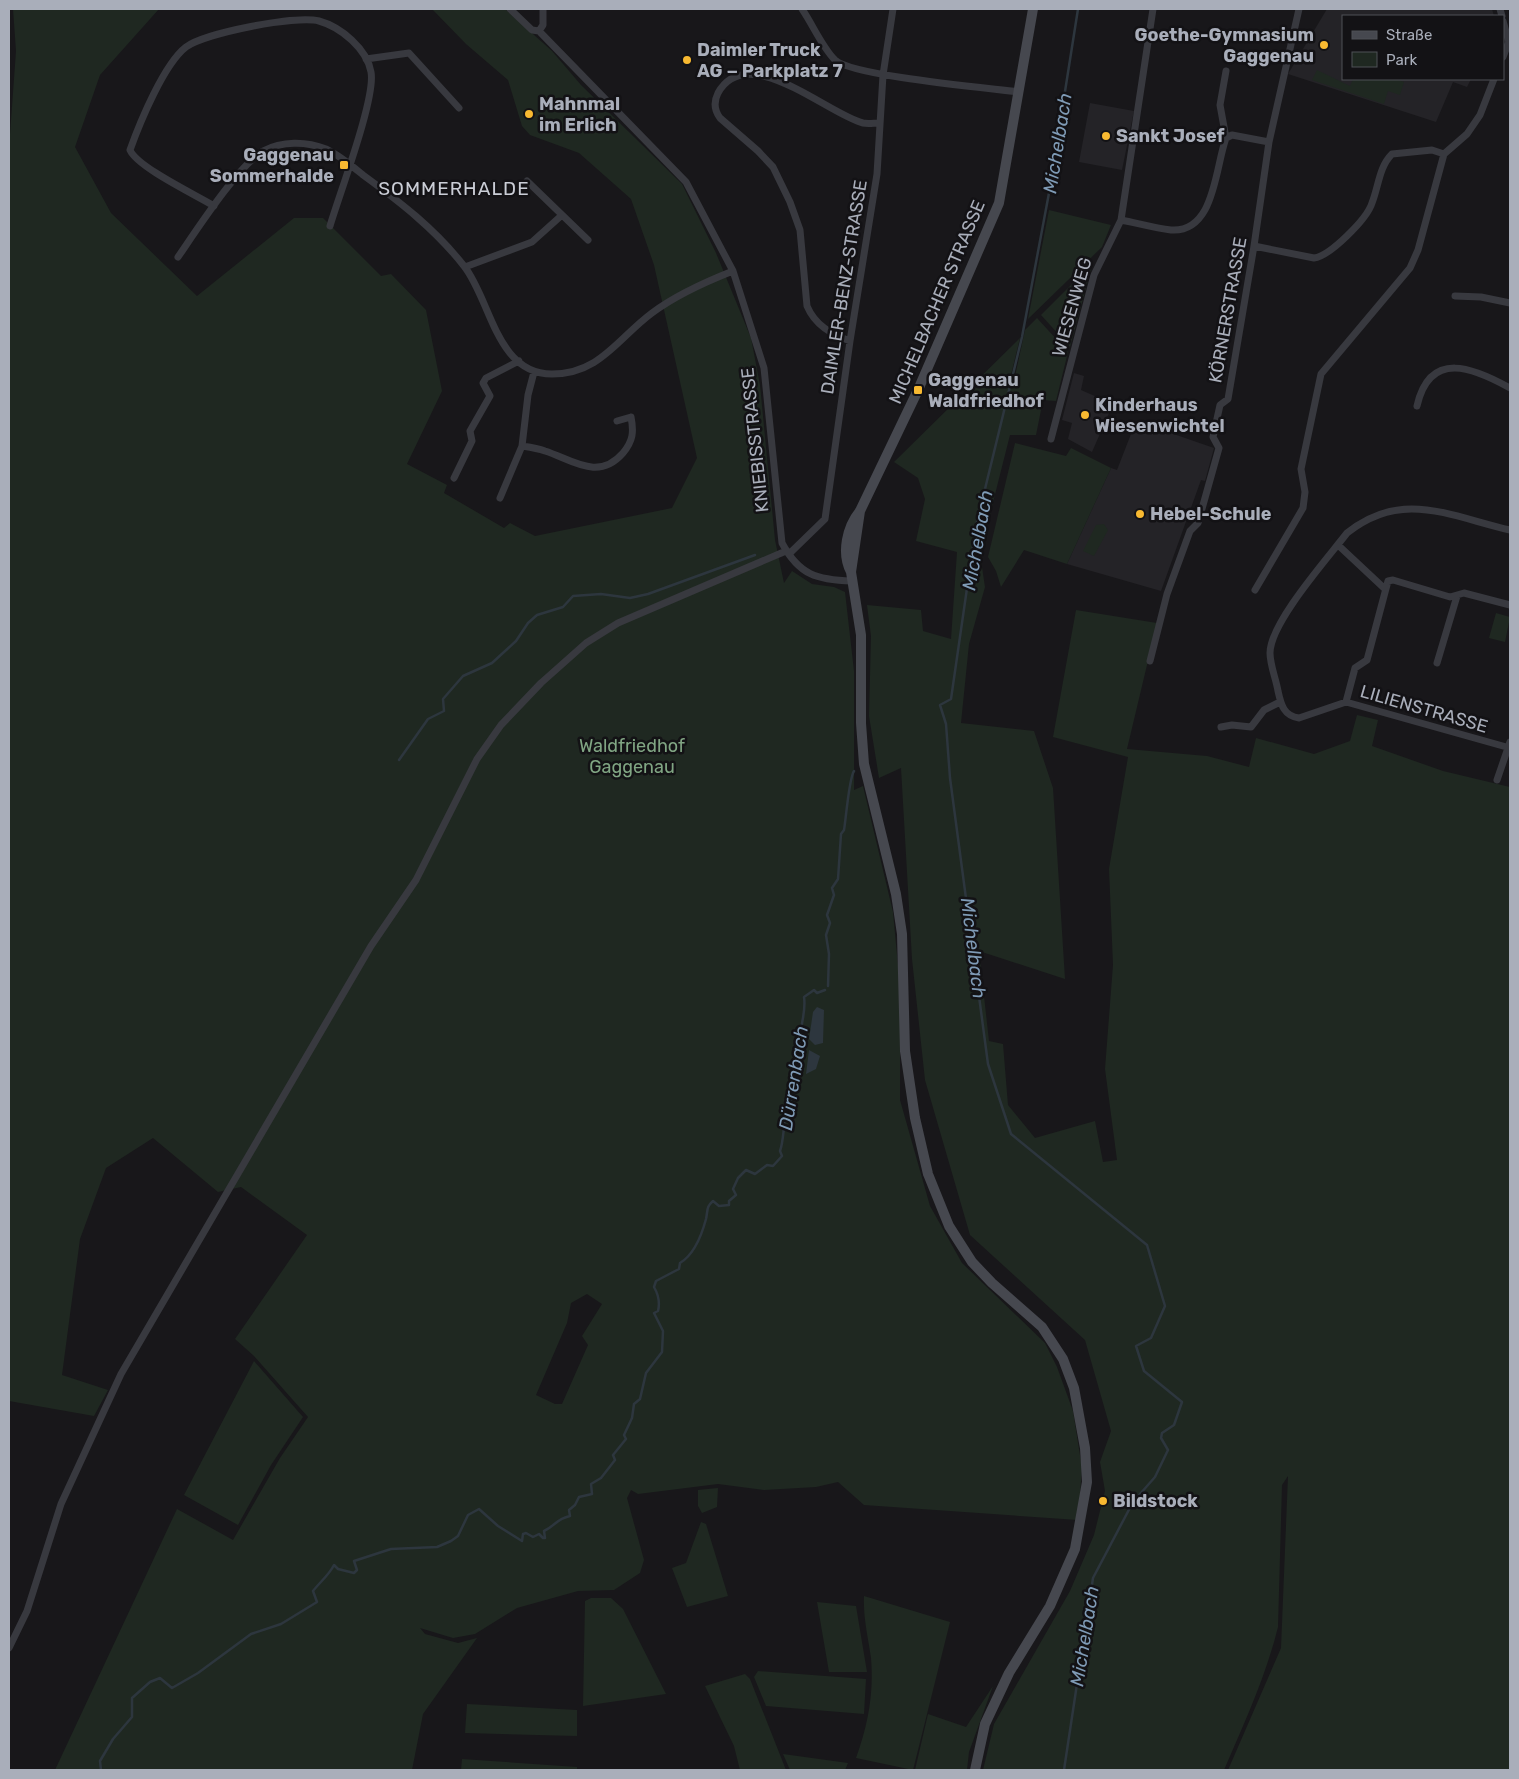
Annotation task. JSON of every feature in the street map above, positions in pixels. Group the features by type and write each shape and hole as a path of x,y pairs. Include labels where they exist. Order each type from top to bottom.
{"main road":[{"name":"MICHELBACHER STRASSE","path":"975,1770 989,1716 1009,1673 1050,1606 1075,1549 1087,1482 1085,1448 1074,1388 1064,1359 1042,1327 972,1262 949,1226 928,1174 915,1118 905,1051 902,934 897,902 864,764 861,723 861,635 851,577 846,563 850,523 860,511 918,390 999,203 1033,9"}],"street":[{"name":"KNIEBISSTRASSE","path":"510,9 532,30 539,31 686,182 733,271 764,368 780,531 788,553 799,567 812,576 823,579 851,577"},
{"path":"539,31 543,25 543,9"},
{"path":"802,9 836,61 844,66 883,75 1019,92"},
{"name":"DAIMLER-BENZ-STRASSE","path":"788,553 824,519 877,174 883,75 892,9"},
{"name":"WIESENWEG","path":"1051,439 1094,275 1121,220 1154,9"},
{"name":"KÖRNERSTRASSE","path":"1150,661 1167,594 1190,531 1198,523 1219,448 1213,437 1220,405 1228,399 1254,246 1269,142 1299,9"},
{"path":"214,206 146,166 135,158 130,150 172,61 194,42 212,35 290,21 317,20 333,26 355,44 366,59 371,71 372,84 330,226"},
{"path":"1504,25 1509,45"},
{"path":"366,59 409,53 459,108"},
{"path":"1121,220 1172,230 1184,228 1197,221 1206,211 1226,138 1220,104 1226,71"},
{"path":"850,341 828,331 812,317 807,306 800,230 790,202 772,167 739,133 724,124 716,114 715,99 719,91 731,80 746,75 761,75 787,84 863,123 879,123"},
{"path":"1255,590 1303,508 1305,492 1301,470 1321,374 1410,268 1418,250 1444,154 1467,134 1480,115 1494,80"},
{"path":"1226,138 1232,135 1269,142"},
{"path":"178,257 241,172 260,154 286,142 325,149 349,164 420,218 465,267 500,338 511,354 534,372 551,374 573,372 597,363 653,312 686,292 733,271"},
{"path":"1254,246 1314,258 1322,257 1355,227 1372,206 1383,162 1392,154 1432,150 1444,154"},
{"path":"527,181 588,240"},
{"path":"465,267 532,242 562,215"},
{"path":"1455,296 1482,297 1510,303"},
{"path":"454,478 472,441 470,431 490,396 483,383 486,378 519,361"},
{"path":"1417,406 1420,391 1426,383 1434,375 1450,368 1463,367 1480,372 1510,388"},
{"path":"500,498 522,446 527,405 534,372"},
{"path":"522,446 546,451 582,466 600,467 621,455 632,438 631,417 617,421"},
{"path":"1221,726 1251,727 1264,710 1280,702 1270,652 1282,617 1347,533 1359,524 1384,511 1404,508 1429,508 1510,530"},
{"path":"1338,545 1385,589"},
{"path":"9,1648 27,1611 61,1504 121,1374 370,946 416,880 477,759 501,725 541,683 569,658 586,644 618,623 788,553"},
{"path":"1346,702 1355,668 1367,660 1388,581 1393,580 1450,597 1464,593 1510,605"},
{"path":"1437,663 1457,596"},
{"name":"LILIENSTRASSE","path":"1280,702 1286,713 1300,718 1346,702 1510,746"},
{"path":"1498,780 1510,746"}],"shaded area":[{"name":"Goethe-Gymnasium Gaggenau","path":"1327,9 1492,9 1494,15 1342,15 1342,80 1470,80 1467,87 1453,82 1436,122 1288,74"},
{"name":"Sankt Josef","path":"1090,103 1134,111 1122,170 1079,162"},
{"name":"Kinderhaus Wiesenwichtel","path":"1074,373 1084,376 1081,390 1113,404 1092,452 1068,439 1072,423 1062,420"},
{"name":"Hebel-Schule","path":"1136,421 1214,448 1205,481 1201,480 1161,591 1067,564 1111,468 1117,470"},
{"path":"817,1007 824,1010 823,1043 815,1045 809,1039 813,1012"},
{"path":"809,1050 820,1056 816,1069 806,1074"}],"green space":[{"name":"Waldfriedhof Gaggenau","path":"13,9 159,9 100,75 75,147 111,213 197,296 294,218 323,218 381,276 391,274 426,310 442,391 407,464 447,485 444,493 504,528 510,523 535,536 672,508 697,458 654,265 631,199 579,153 530,135 522,126 508,80 466,44 432,9 505,9 552,51 581,85 682,184 716,253 751,338 760,385 775,540 784,583 792,571 812,584 834,587 845,592 854,671 854,790 863,786 893,912 900,987 900,1100 930,1206 962,1263 1045,1343 1057,1367 1073,1411 1082,1468 1078,1520 864,1505 838,1482 816,1487 764,1490 718,1484 638,1494 631,1490 627,1498 644,1560 640,1573 614,1590 578,1591 517,1608 475,1634 453,1638 420,1628 425,1634 458,1643 477,1638 423,1714 412,1770 55,1770 177,1509 233,1540 280,1458 308,1417 254,1356 235,1339 307,1235 241,1187 218,1192 153,1138 106,1168 80,1239 62,1375 108,1390 94,1416 9,1401 9,148 16,51","holes":["587,1294 602,1304 582,1336 588,1345 562,1404 555,1404 536,1395 567,1323 571,1303"]},
{"path":"1317,70 1350,86 1353,80 1398,80 1404,82 1400,95 1388,91 1384,104 1312,80"},
{"path":"1049,210 1111,225 1102,247 1028,319"},
{"path":"1089,267 1091,269 1070,347 1041,315"},
{"path":"1037,318 1068,352 1056,401 1043,400 1036,435 1010,435 980,554 985,587 969,644 961,723 1034,731 1053,788 1065,979 979,951 989,1041 1003,1044 1008,1105 1035,1138 1095,1121 1103,1162 1117,1160 1105,1069 1113,965 1109,869 1128,757 1053,737 1076,610 1157,623 1127,749 1207,756 1249,767 1256,738 1314,754 1350,741 1357,715 1378,720 1372,746 1443,771 1510,787 1510,1770 1228,1770 1281,1648 1288,1476 1282,1485 1278,1627 1261,1682 1224,1770 983,1770 994,1724 1070,1591 1094,1535 1105,1491 1100,1462 1111,1431 1085,1340 970,1235 925,1080 912,959 901,768 879,778 869,716 871,636 867,605 921,610 923,631 951,639 957,552 916,541 925,499 918,478 894,462 1020,338 1010,379 1014,381 1025,330"},
{"path":"1015,443 1066,456 1071,448 1111,468 1067,564 1024,550 1001,587 996,571 988,557"},
{"path":"1104,524 1108,530 1094,556 1083,551 1096,525"},
{"path":"1496,613 1510,617 1505,642 1489,638"},
{"path":"254,1361 303,1417 271,1465 238,1525 184,1495"},
{"path":"718,1488 717,1507 702,1513 698,1506 698,1490"},
{"path":"701,1522 706,1524 728,1596 687,1607 672,1568 686,1563"},
{"path":"864,1596 950,1622 913,1770 856,1758 867,1721 872,1684"},
{"path":"591,1598 611,1598 623,1609 666,1694 583,1706 585,1601"},
{"path":"817,1602 856,1606 867,1672 829,1672"},
{"path":"758,1671 866,1679 864,1714 766,1706 754,1677"},
{"path":"745,1674 750,1679 786,1770 740,1770 734,1746 705,1686"},
{"path":"993,1686 969,1752 967,1770 915,1770 928,1714 966,1727"},
{"path":"467,1704 577,1710 577,1736 465,1733"},
{"path":"783,1754 848,1763 845,1770 790,1770"},
{"path":"462,1759 577,1767 577,1770 461,1770"}],"waterway":[{"name":"Michelbach","path":"1064,1770 1093,1578 1133,1502 1155,1477 1168,1450 1161,1438 1162,1433 1174,1425 1182,1402 1144,1371 1136,1346 1151,1338 1165,1306 1147,1245 1011,1134 988,1064 950,778 946,724 940,705 951,699 976,526 1022,337 1049,193 1078,9"},
{"path":"399,760 428,719 444,711 443,699 463,676 492,663 516,641 528,623 537,615 563,607 573,596 601,594 630,598 648,594 755,555"},
{"name":"Dürrenbach","path":"828,986 829,954 826,935 830,923 827,915 834,895 832,888 838,879 841,834 844,830 849,790 854,771"},
{"name":"Dürrenbach","path":"101,1770 100,1761 113,1739 132,1717 132,1698 150,1682 160,1678 172,1688 198,1673 251,1634 281,1624 317,1602 313,1591 334,1565 338,1569 354,1573 357,1570 354,1561 391,1549 437,1547 458,1536 468,1515 479,1509 498,1526 522,1541 523,1534 526,1533 533,1537 539,1534 545,1538 544,1531 570,1516 569,1510 575,1505 579,1497 592,1494 591,1484 601,1478 615,1460 613,1455 626,1439 624,1435 632,1418 634,1404 640,1399 646,1373 662,1352 663,1331 654,1313 658,1311 659,1305 654,1287 656,1281 679,1269 680,1263 694,1249 702,1231 709,1205 713,1201 719,1206 729,1205 729,1201 736,1195 733,1189 738,1178 746,1170 755,1174 767,1165 773,1166 782,1156 780,1151 785,1110 791,1101 788,1090 793,1088 793,1073 802,1045 804,997 814,990 817,993 825,990"}],"place":[{"name":"Goethe-Gymnasium Gaggenau","path":"1324,45"},
{"name":"Daimler Truck AG − Parkplatz 7","path":"687,60"},
{"name":"Mahnmal im Erlich","path":"529,114"},
{"name":"Sankt Josef","path":"1106,136"},
{"name":"Gaggenau Sommerhalde","path":"344,165"},
{"name":"Gaggenau Waldfriedhof","path":"918,390"},
{"name":"Kinderhaus Wiesenwichtel","path":"1085,415"},
{"name":"Hebel-Schule","path":"1140,514"},
{"name":"Bildstock","path":"1103,1501"}],"district":[{"name":"SOMMERHALDE","path":"454,188"}]}
